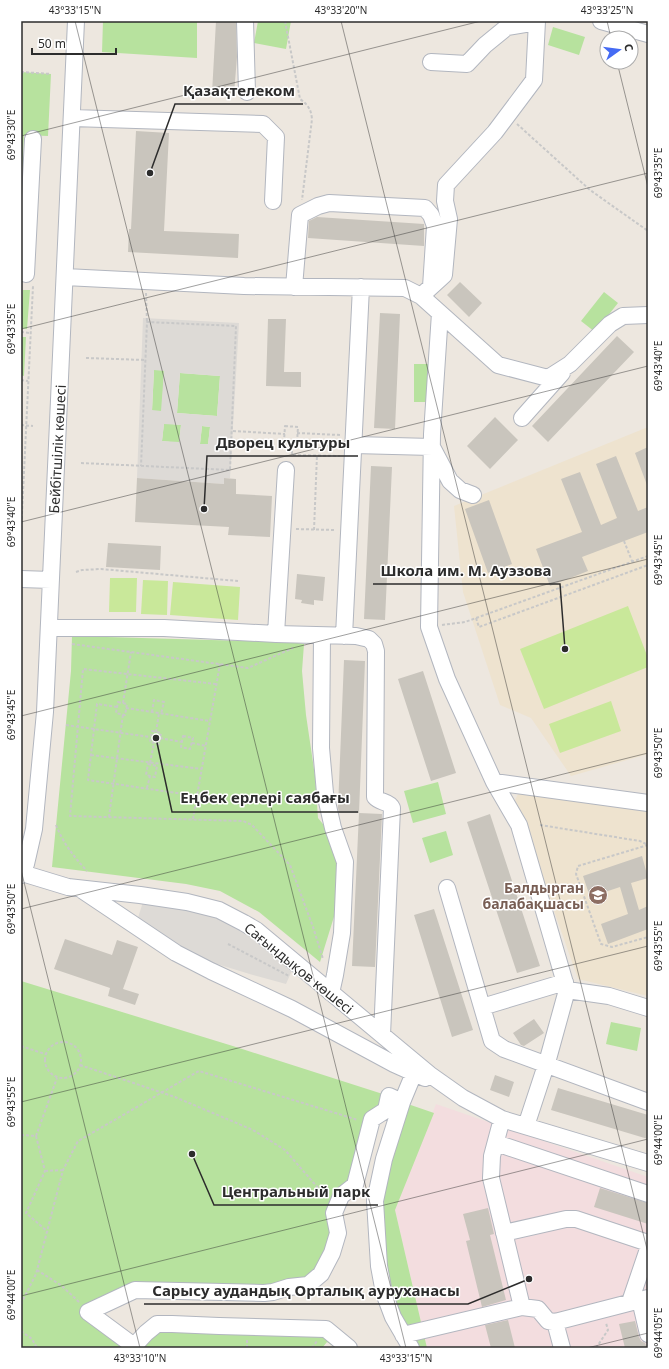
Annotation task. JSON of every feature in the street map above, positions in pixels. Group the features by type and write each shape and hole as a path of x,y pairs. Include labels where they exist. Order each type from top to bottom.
{"street":[{"name":"Бейбітшілік көшесі","path":"21,874 26,864 34,829 45,712 76,21"},
{"path":"245,21 247,92"},
{"path":"426,292 444,275 449,219 445,201 446,184 495,132 534,80 537,21 507,27 485,44 466,64 431,62"},
{"path":"601,21 648,34"},
{"path":"72,118 263,124 276,137 273,201"},
{"path":"29,277 33,139"},
{"path":"294,287 300,215 318,206 329,203 425,208 431,215 435,226 426,292 440,313 498,365 548,378 570,364"},
{"path":"65,277 244,286 405,288 426,292"},
{"path":"344,636 361,287"},
{"path":"440,313 432,446 429,627 447,679 494,782 519,825 566,986 546,1065 526,1126"},
{"path":"522,418 570,364 610,324 623,316 648,315"},
{"path":"354,446 432,446"},
{"path":"432,446 450,481 460,490 473,495"},
{"path":"276,634 286,470"},
{"path":"21,578 51,580"},
{"path":"49,628 164,628 322,636 356,636 369,639 374,644 376,651 375,797 378,801 388,803 392,808 382,1036"},
{"path":"322,636 321,748 326,793 333,828 346,862 342,933 331,993"},
{"path":"494,782 648,803"},
{"name":"Сағындықов көшесі","path":"21,874 53,883 79,888 187,902 219,910 256,930 382,1036 429,1074 463,1098 502,1119 648,1163"},
{"name":"Сағындықов көшесі","path":"79,888 176,953 292,1009 394,1064 449,1088"},
{"path":"447,888 492,1041 504,1049 648,1102"},
{"path":"482,1007 566,986 609,996 648,1008"},
{"path":"414,1073 402,1102 384,1159 375,1201 379,1266 384,1293 393,1317 407,1341 522,1307 538,1309 548,1320 555,1322 639,1300"},
{"path":"349,1348 326,1329 172,1324 157,1324 134,1346 88,1312 135,1290 264,1293 274,1292 289,1287 308,1286 321,1274 332,1252 338,1233 334,1213 341,1196 355,1185 372,1119 386,1110 390,1096 402,1102"},
{"path":"500,1126 492,1156 491,1178 522,1307"},
{"path":"496,1143 648,1194"},
{"path":"504,1232 566,1219 576,1219 648,1242"},
{"path":"648,1249 639,1300 648,1334"},
{"path":"555,1322 562,1348"}],"path":[{"path":"285,21 300,99 311,111 312,119 300,215"},
{"path":"21,72 51,74"},
{"path":"507,115 590,190 648,231"},
{"path":"21,534 22,476 30,333 29,277"},
{"path":"141,466 147,322 145,281"},
{"path":"81,463 230,470 236,326 147,322"},
{"path":"21,332 30,333"},
{"path":"86,358 146,360"},
{"path":"21,380 28,381"},
{"path":"21,425 33,426"},
{"path":"285,426 298,427 297,433 297,442 284,441 285,426"},
{"path":"233,431 285,434"},
{"path":"297,433 354,446"},
{"path":"292,442 292,455 316,455 354,446"},
{"path":"314,530 316,455"},
{"path":"282,529 350,531"},
{"path":"624,541 632,561"},
{"path":"429,627 465,622 648,556"},
{"path":"476,618 479,627 648,565"},
{"path":"76,572 82,570 101,569 238,581"},
{"path":"72,644 248,668 297,647"},
{"path":"123,703 131,652"},
{"path":"193,819 220,664"},
{"path":"216,684 83,669 70,816 243,821 252,825 290,865 324,961"},
{"path":"152,712 154,700 164,702 156,732"},
{"path":"109,817 123,714 125,715 127,704 118,702 116,713 123,714"},
{"path":"117,707 97,704 88,780 197,796"},
{"path":"126,708 210,721"},
{"path":"66,725 150,737"},
{"path":"152,731 161,733 159,744 150,742 150,737 152,731"},
{"path":"183,736 192,738 190,749 181,747 182,742 183,736"},
{"path":"160,738 182,742"},
{"path":"152,764 154,743"},
{"path":"192,743 206,746"},
{"path":"91,755 152,764 202,769"},
{"path":"148,764 152,764 157,766 155,777 146,775 148,764"},
{"path":"147,788 150,776"},
{"path":"56,825 66,846 87,871"},
{"path":"540,825 640,841 648,845"},
{"path":"648,845 578,866 576,874 601,944 612,947 648,937"},
{"path":"228,944 290,976"},
{"path":"65,1042 71,1044 80,1053 80,1065 74,1075 57,1078 48,1071 44,1060 45,1054 53,1044 65,1042"},
{"path":"21,1046 45,1054"},
{"path":"80,1065 175,1097 253,1130 285,1150 336,1208"},
{"path":"21,1304 38,1270 63,1170 78,1141 199,1071 371,1124"},
{"path":"48,1232 26,1213 45,1171 36,1136 57,1078"},
{"path":"21,1136 36,1136"},
{"path":"45,1171 63,1170"},
{"path":"38,1270 62,1286 88,1312"},
{"path":"596,1348 608,1330 602,1310"},
{"path":"21,1331 32,1339 37,1348"}],"shaded area":[{"path":"143,318 239,323 230,478 224,478 224,484 137,478","holes":["154,370 164,371 161,411 152,410","180,373 220,376 217,416 177,413","164,424 181,425 179,442 162,441","202,426 210,427 208,444 200,444"]},
{"path":"648,427 648,754 571,776 531,718 500,705 463,592 454,506"},
{"name":"Балдырган балабақшасы","path":"519,792 648,811 648,996 578,979 515,800"},
{"path":"143,902 188,907 223,917 254,938 293,968 286,984 207,961 172,945 137,921"},
{"path":"436,1104 648,1177 648,1348 427,1348 395,1210"}],"green space":[{"path":"103,21 197,21 197,58 102,52"},
{"path":"258,21 291,21 286,49 254,43"},
{"path":"553,27 585,37 579,55 548,45"},
{"path":"21,72 51,74 48,136 24,135 21,192"},
{"path":"23,290 30,290 27,329 21,328"},
{"path":"604,292 618,303 595,332 581,321"},
{"path":"21,337 26,337 24,376 21,375"},
{"path":"414,364 430,364 430,402 414,402"},
{"path":"154,370 164,370 162,411 152,411"},
{"path":"180,373 220,376 217,416 177,413"},
{"path":"164,423 181,425 179,443 162,441"},
{"path":"202,426 210,427 208,445 200,444"},
{"path":"110,578 137,578 136,612 109,612"},
{"path":"143,580 168,581 167,615 141,614"},
{"path":"173,582 240,587 238,620 170,615"},
{"path":"628,606 648,658 648,667 544,709 520,649"},
{"path":"72,636 285,641 304,644 302,671 306,715 315,776 318,818 331,834 340,863 337,907 320,962 259,912 220,891 186,884 52,867 71,671"},
{"path":"611,701 621,731 560,753 549,724"},
{"path":"438,782 446,814 413,823 404,791"},
{"path":"446,831 453,855 430,863 422,838"},
{"path":"21,981 389,1096 372,1119 355,1185 341,1196 338,1233 308,1285 135,1290 88,1312 134,1346 157,1324 326,1329 349,1348 336,1348 327,1342 322,1348 21,1348"},
{"path":"611,1022 641,1028 637,1051 606,1044"},
{"path":"402,1102 434,1113 395,1210 427,1348 411,1348 379,1266 384,1159"}],"building":[{"path":"216,21 236,21 237,57 234,94 212,93"},
{"path":"136,131 169,133 164,231 239,234 238,258 128,252 129,229 131,229"},
{"path":"317,217 424,224 424,246 308,238 309,221"},
{"path":"460,282 482,303 469,317 447,295"},
{"path":"380,313 400,314 395,429 374,428"},
{"path":"268,319 286,319 284,372 301,372 301,387 266,386"},
{"path":"617,336 634,352 548,442 532,426"},
{"path":"495,417 518,440 490,469 467,446"},
{"path":"648,447 648,485 647,485 635,453"},
{"path":"616,456 638,511 648,507 648,532 582,557 588,571 550,586 536,549 582,532 561,479 580,472 601,525 617,518 596,464"},
{"path":"371,466 392,467 385,620 364,619"},
{"path":"137,478 224,484 224,478 236,479 236,494 272,496 270,537 228,535 229,527 135,522"},
{"path":"489,500 512,564 488,573 465,509"},
{"path":"108,543 161,546 160,570 106,567"},
{"path":"297,574 325,577 323,601 314,600 314,605 301,603 302,600 295,599"},
{"path":"344,660 365,661 359,813 339,813 338,808"},
{"path":"423,671 456,773 431,781 398,679"},
{"path":"359,813 382,814 375,967 352,966"},
{"path":"490,814 540,966 517,973 467,822"},
{"path":"642,856 648,878 631,883 639,910 648,906 648,929 608,944 601,924 628,914 620,887 590,897 583,876"},
{"path":"434,909 473,1030 452,1037 414,915"},
{"path":"65,939 112,955 117,940 138,947 123,989 139,994 135,1005 108,996 110,988 54,969"},
{"path":"534,1019 544,1033 524,1046 521,1045 513,1033"},
{"path":"495,1075 514,1082 509,1097 490,1090"},
{"path":"558,1088 648,1115 648,1139 551,1110"},
{"path":"600,1188 648,1203 648,1224 594,1207"},
{"path":"488,1208 494,1234 490,1235 506,1300 482,1307 466,1241 470,1240 463,1214"},
{"path":"508,1320 515,1348 491,1348 485,1325"},
{"path":"635,1321 639,1337 641,1341 645,1343 647,1348 625,1348 619,1324"}],"place":[{"name":"Қазақтелеком","path":"150,173"},
{"name":"Дворец культуры","path":"204,509"},
{"name":"Школа им. М. Ауэзова","path":"565,649"},
{"name":"Еңбек ерлері саябағы","path":"156,738"},
{"name":"Балдырган балабақшасы","path":"598,895"},
{"name":"Центральный парк","path":"192,1154"},
{"name":"Сарысу аудандық Орталық ауруханасы","path":"529,1279"}]}
